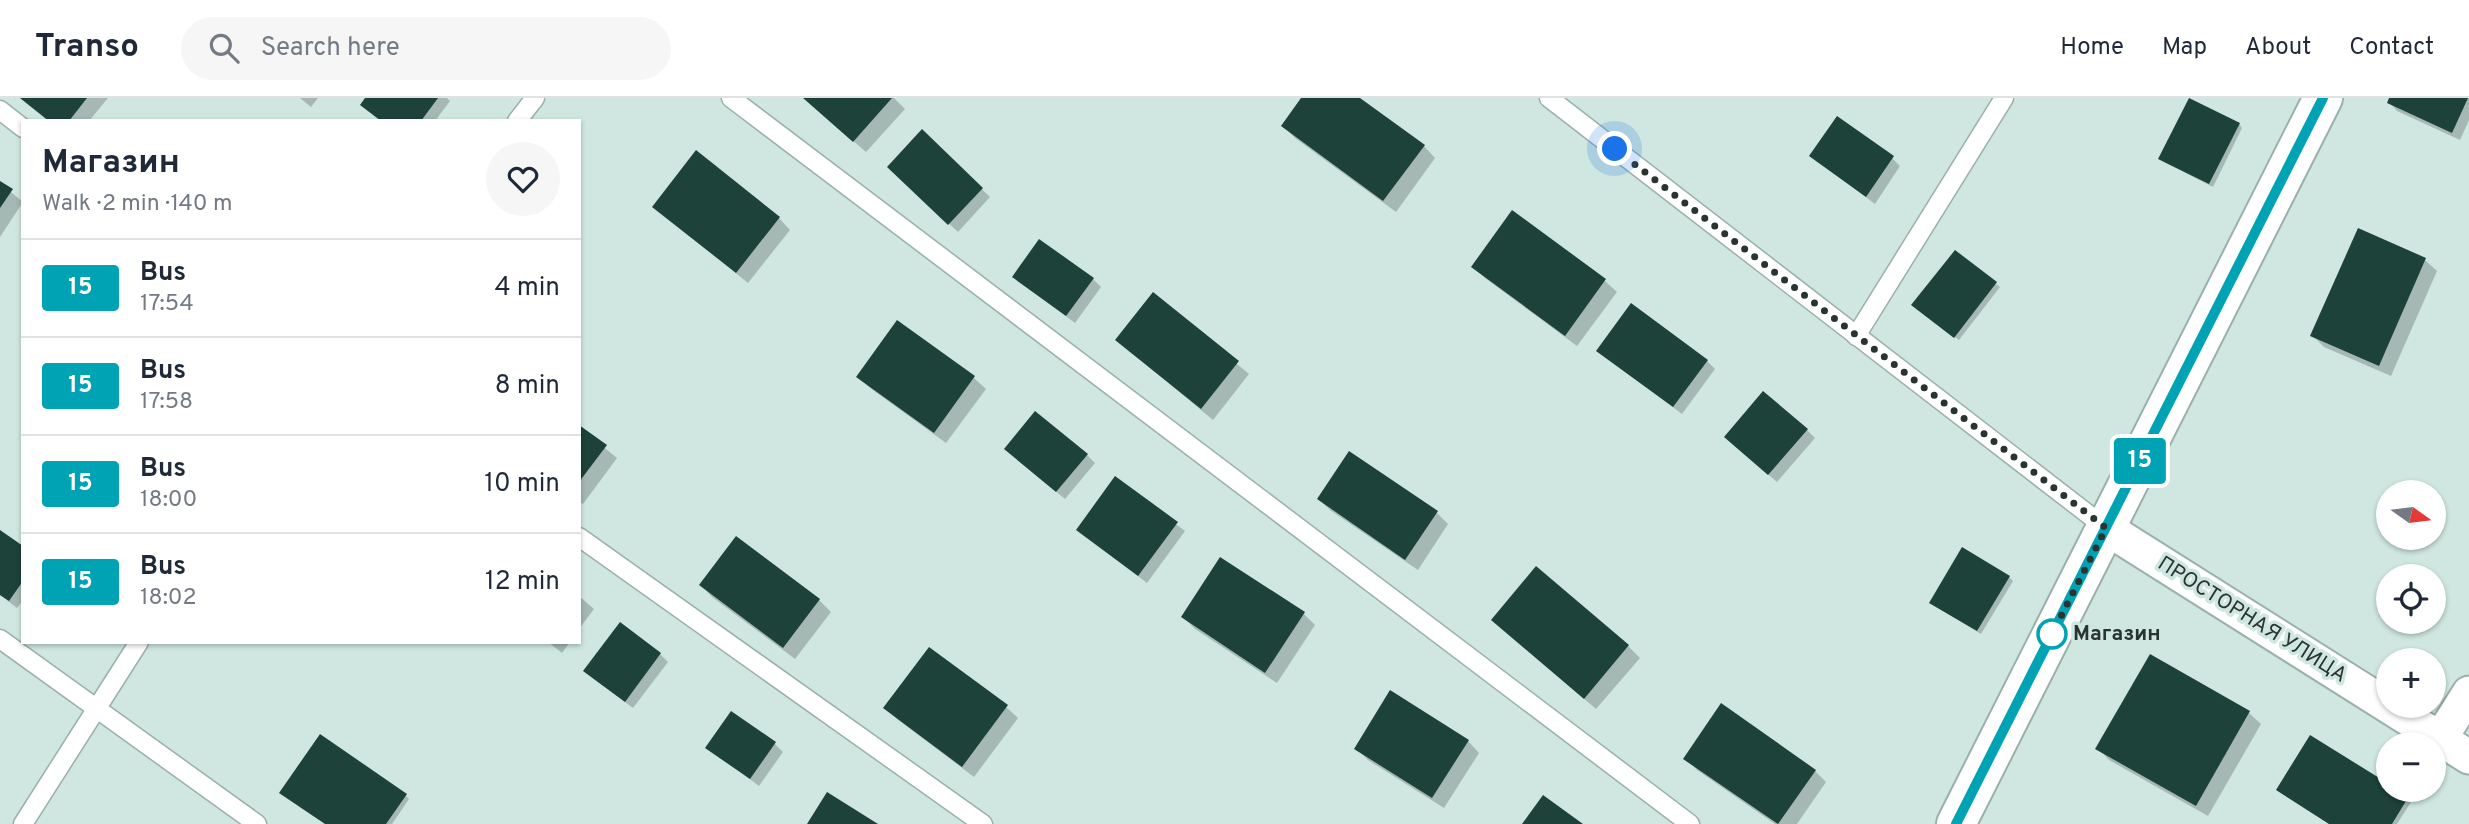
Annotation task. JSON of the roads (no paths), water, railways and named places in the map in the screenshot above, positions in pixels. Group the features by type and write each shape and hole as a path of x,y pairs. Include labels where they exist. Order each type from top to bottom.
{"street":[{"path":"1955,824 2323,98"},
{"name":"ПРОСТОРНАЯ УЛИЦА","path":"2106,528 2429,732"},
{"path":"2444,732 2469,692"},
{"name":"ПРОСТОРНАЯ УЛИЦА","path":"2446,743 2469,757"}],"lane":[{"path":"518,119 534,98"},
{"path":"731,98 1690,824"},
{"path":"1549,98 2106,528"},
{"path":"1856,336 2004,98"},
{"path":"0,110 21,126"},
{"path":"581,538 983,824"},
{"path":"0,639 257,824"},
{"path":"23,824 138,644"}],"place":[{"name":"Магазин","path":"2052,634"}]}
